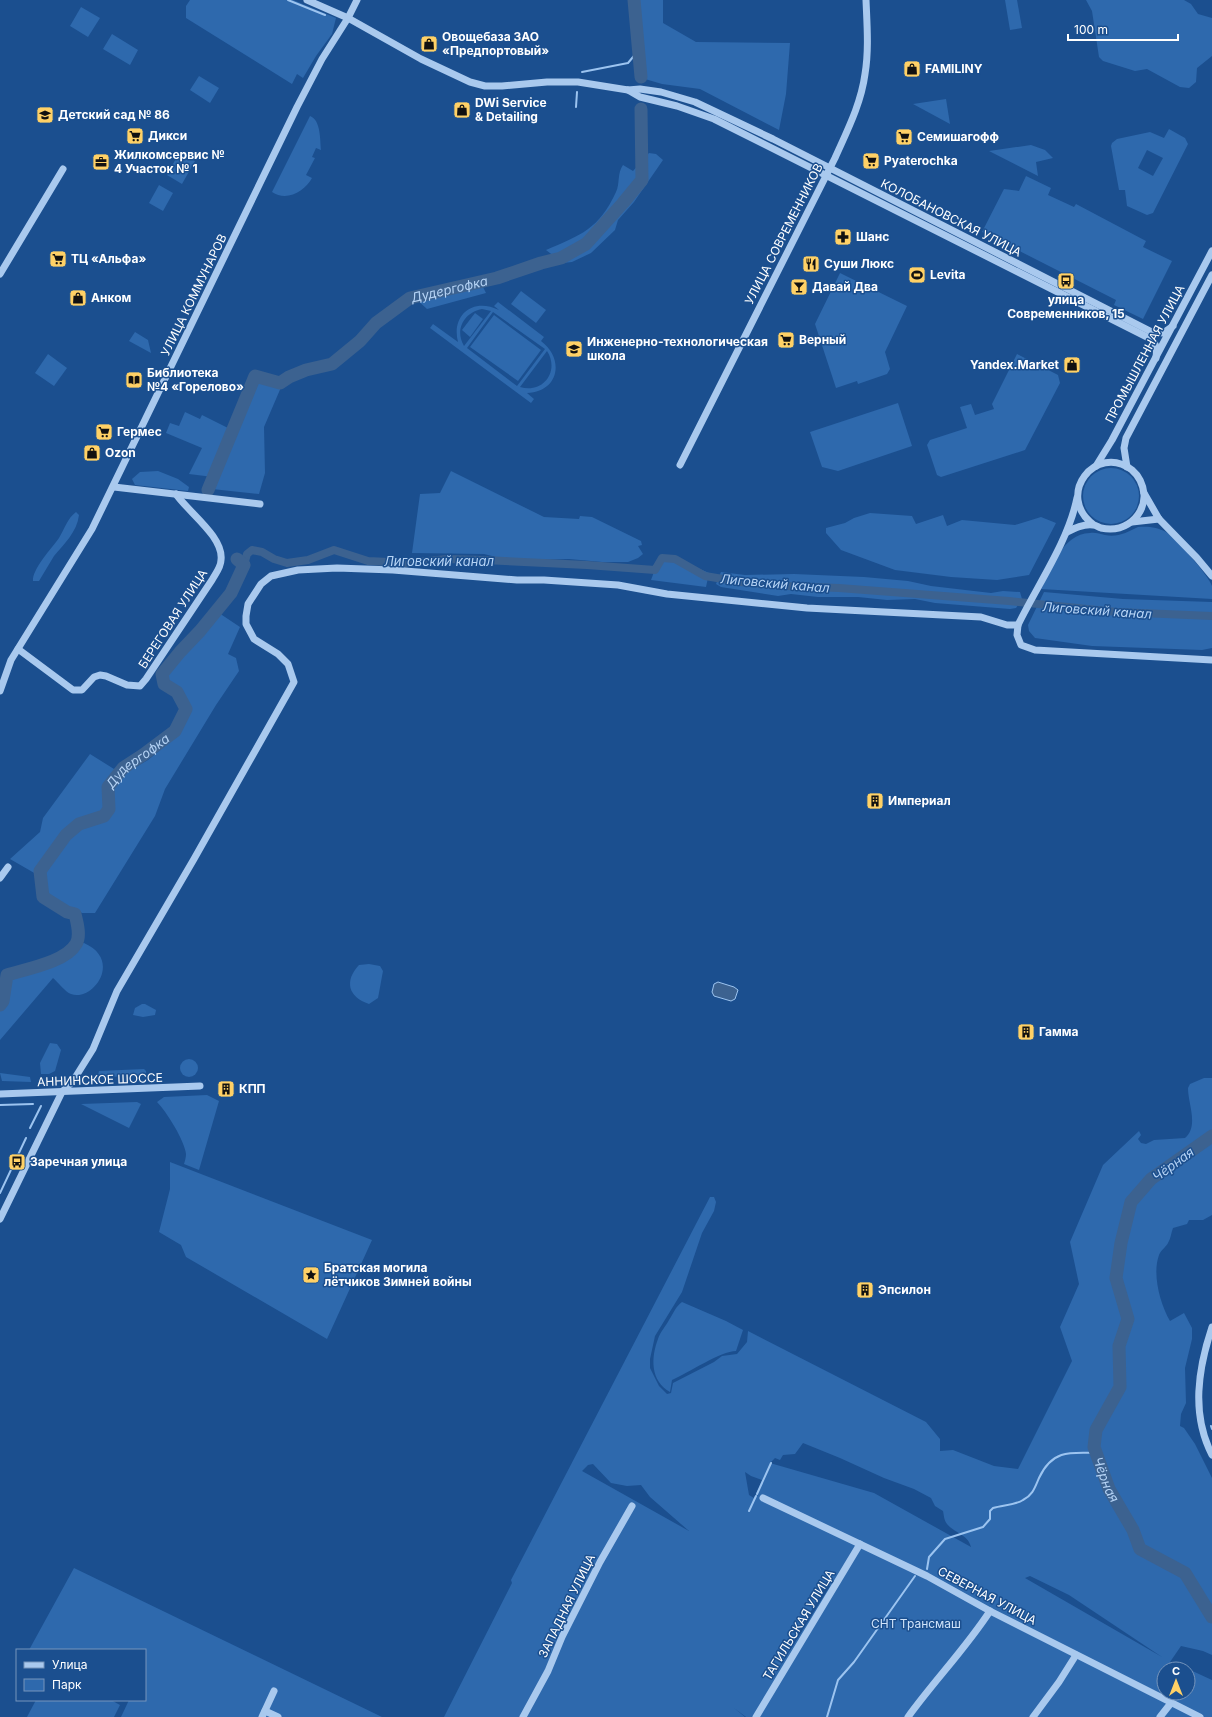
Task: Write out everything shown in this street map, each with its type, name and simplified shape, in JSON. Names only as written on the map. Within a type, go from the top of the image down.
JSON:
[{"type":"street","name":"КОЛОБАНОВСКАЯ УЛИЦА","points":[[307,0],[348,18],[421,59],[470,82],[485,86],[547,82],[578,82],[628,90],[640,89],[661,92],[694,102],[731,119],[1152,332],[1163,333],[1173,326]]},
{"type":"street","name":"УЛИЦА КОММУНАРОВ","points":[[0,676],[92,529],[114,487],[297,107],[322,59],[348,18],[357,0]]},
{"type":"street","name":"УЛИЦА СОВРЕМЕННИКОВ","points":[[680,465],[826,176],[852,121],[865,75],[868,43],[866,0]]},
{"type":"street","name":"КОЛОБАНОВСКАЯ УЛИЦА","points":[[628,90],[640,97],[677,106],[714,119],[1149,338],[1154,342],[1156,347],[1156,358]]},
{"type":"street","points":[[0,274],[63,169]]},
{"type":"street","name":"ПРОМЫШЛЕННАЯ УЛИЦА","points":[[1096,466],[1112,440],[1212,251]]},
{"type":"street","name":"ПРОМЫШЛЕННАЯ УЛИЦА","points":[[1127,467],[1124,448],[1126,438],[1212,275]]},
{"type":"street","points":[[1078,498],[1081,511],[1089,521],[1094,525],[1113,529],[1126,526],[1136,518],[1142,506],[1144,494],[1143,487],[1137,475],[1127,467],[1108,462],[1096,466],[1086,474],[1079,485],[1074,515],[1067,532],[1018,625],[1018,640],[1025,647],[1035,650],[1212,660]]},
{"type":"street","points":[[114,487],[260,504]]},
{"type":"street","name":"БЕРЕГОВАЯ УЛИЦА","points":[[18,649],[73,690],[82,690],[94,677],[100,675],[132,686],[140,686],[212,580],[220,566],[222,558],[220,548],[215,538],[182,504],[176,494]]},
{"type":"street","points":[[1144,494],[1159,519],[1197,558],[1212,576]]},
{"type":"street","points":[[1131,522],[1159,519]]},
{"type":"street","points":[[1067,532],[1081,526],[1094,525]]},
{"type":"street","points":[[0,1219],[62,1092],[73,1081],[93,1049],[117,991],[194,859],[294,682],[288,664],[278,654],[254,639],[246,624],[248,604],[261,584],[271,576],[298,570],[393,570],[517,580],[544,580],[618,585],[667,594],[807,608],[981,617],[1007,625],[1018,625]]},
{"type":"street","name":"УЛИЦА КОММУНАРОВ","points":[[0,691],[11,660]]},
{"type":"street","points":[[0,878],[8,867]]},
{"type":"street","name":"АННИНСКОЕ ШОССЕ","points":[[0,1094],[200,1086]]},
{"type":"street","points":[[1212,1327],[1204,1350],[1199,1377],[1199,1406],[1204,1435],[1212,1455]]},
{"type":"street","name":"СЕВЕРНАЯ УЛИЦА","points":[[763,1498],[927,1576],[990,1611],[1200,1717]]},
{"type":"street","name":"ЗАПАДНАЯ УЛИЦА","points":[[523,1717],[548,1671],[562,1637],[600,1562],[632,1506]]},
{"type":"street","name":"ТАГИЛЬСКАЯ УЛИЦА","points":[[756,1717],[860,1544]]},
{"type":"street","points":[[908,1717],[953,1659],[976,1634],[990,1611]]},
{"type":"street","points":[[1032,1717],[1059,1682],[1076,1655]]},
{"type":"street","points":[[274,1690],[264,1714],[278,1717]]},
{"type":"street","points":[[1160,1717],[1171,1703]]},
{"type":"green space","points":[[190,0],[293,0],[336,18],[332,34],[316,56],[303,78],[297,74],[292,84],[186,18],[186,6]]},
{"type":"green space","points":[[638,0],[663,0],[663,23],[696,42],[790,43],[786,94],[779,130],[700,89],[662,84],[645,79]]},
{"type":"green space","points":[[1005,0],[1017,0],[1022,28],[1010,30]]},
{"type":"green space","points":[[1086,0],[1184,0],[1191,4],[1198,14],[1212,18],[1212,56],[1197,68],[1196,82],[1189,88],[1180,87],[1147,69],[1135,71],[1103,61],[1099,57],[1092,11]]},
{"type":"green space","points":[[81,7],[100,18],[88,37],[70,26]]},
{"type":"green space","points":[[112,34],[138,50],[130,65],[103,49]]},
{"type":"green space","points":[[199,76],[219,88],[210,103],[190,90]]},
{"type":"green space","points":[[946,99],[950,124],[913,104]]},
{"type":"green space","points":[[310,116],[314,118],[318,126],[321,150],[316,148],[312,157],[315,158],[306,175],[312,178],[305,187],[295,194],[284,196],[278,195],[272,192]]},
{"type":"green space","points":[[1169,129],[1185,138],[1188,144],[1153,213],[1147,215],[1127,206],[1125,190],[1119,190],[1111,146],[1117,139],[1150,132],[1164,138]],"holes":[[[1147,150],[1163,158],[1153,176],[1138,168]]]},
{"type":"green space","points":[[1031,145],[1045,150],[1053,158],[1036,162],[1038,176],[989,151]]},
{"type":"green space","points":[[179,153],[195,161],[182,184],[167,175]]},
{"type":"green space","points":[[649,153],[656,154],[663,160],[634,202],[618,220],[615,230],[591,253],[572,262],[563,263],[546,250],[579,235],[596,223],[603,215],[616,192],[620,171],[623,165],[633,171]]},
{"type":"green space","points":[[1026,176],[1051,188],[1048,195],[1074,207],[1076,204],[1146,241],[1143,247],[1172,261],[1143,319],[1114,305],[1116,300],[982,232],[1004,189],[1019,191]]},
{"type":"green space","points":[[159,185],[173,193],[163,211],[149,203]]},
{"type":"green space","points":[[840,273],[907,306],[885,352],[890,369],[887,374],[858,384],[857,381],[836,388],[815,324]]},
{"type":"green space","points":[[481,283],[486,293],[427,309],[415,298]]},
{"type":"green space","points":[[521,291],[546,310],[536,323],[511,304]]},
{"type":"green space","points":[[498,302],[544,337],[541,341],[549,348],[553,357],[556,365],[552,381],[546,387],[538,391],[527,393],[534,399],[531,403],[430,328],[433,324],[458,342],[458,324],[466,311],[473,307],[481,306],[499,310],[494,306]],"holes":[[[482,309],[491,311],[464,346],[460,333],[463,322],[471,314]],[[493,312],[545,349],[517,386],[467,348]],[[547,351],[551,359],[552,366],[547,379],[536,387],[520,387]]]},
{"type":"green space","points":[[475,313],[483,319],[470,337],[462,330]]},
{"type":"green space","points":[[494,315],[541,350],[518,381],[470,347]]},
{"type":"green space","points":[[135,332],[148,340],[151,353],[129,341]]},
{"type":"green space","points":[[48,354],[67,368],[54,386],[35,373]]},
{"type":"green space","points":[[1017,354],[1058,375],[1060,383],[1025,450],[941,477],[937,475],[927,445],[930,440],[967,428],[960,407],[971,404],[975,415],[994,409],[992,404]]},
{"type":"green space","points":[[257,379],[282,385],[264,427],[265,473],[259,494],[212,489]]},
{"type":"green space","points":[[898,403],[912,446],[838,471],[822,467],[810,432]]},
{"type":"green space","points":[[185,412],[200,419],[202,415],[232,430],[213,477],[189,474],[202,448],[166,433],[170,423],[179,426]]},
{"type":"green space","points":[[1105,468],[1117,468],[1131,476],[1139,490],[1137,507],[1131,516],[1117,524],[1105,524],[1095,519],[1088,512],[1083,502],[1083,490],[1088,480],[1095,473]]},
{"type":"green space","points":[[158,471],[178,479],[189,487],[188,491],[135,485],[132,479],[140,472]]},
{"type":"green space","points":[[451,471],[544,517],[579,519],[580,516],[592,517],[641,541],[642,545],[638,546],[643,554],[628,562],[602,562],[569,559],[531,560],[496,557],[484,554],[412,553],[420,494],[440,493]]},
{"type":"green space","points":[[76,512],[79,515],[73,532],[54,556],[39,581],[33,581],[39,565],[59,538],[70,518]]},
{"type":"green space","points":[[870,513],[912,516],[916,524],[943,515],[947,526],[962,520],[1015,525],[1041,517],[1056,523],[1029,575],[997,580],[951,577],[895,570],[841,550],[826,533],[826,528],[845,523],[854,518]]},
{"type":"green space","points":[[1138,527],[1160,529],[1177,541],[1210,581],[1212,586],[1212,599],[1041,589],[1054,562],[1072,539],[1080,535],[1092,533],[1114,536],[1126,533]]},
{"type":"green space","points":[[668,555],[709,573],[706,587],[651,580],[658,561]]},
{"type":"green space","points":[[721,572],[745,575],[794,574],[864,577],[908,581],[931,586],[991,593],[1003,591],[1020,592],[1022,599],[1016,608],[1010,609],[935,603],[915,599],[887,600],[858,597],[818,597],[791,594],[778,596],[721,587],[716,584]]},
{"type":"green space","points":[[1044,592],[1123,599],[1212,602],[1212,648],[1202,650],[1092,646],[1035,638],[1029,631],[1028,625]]},
{"type":"green space","points":[[219,613],[240,627],[228,654],[236,658],[239,671],[216,705],[165,789],[155,816],[95,913],[82,913],[73,907],[70,910],[64,907],[54,900],[48,892],[42,874],[58,850],[73,833],[81,828],[103,821],[110,815],[113,808],[113,785],[129,771],[148,760],[176,737],[189,711],[187,699],[168,679],[168,673],[176,658],[197,639]]},
{"type":"green space","points":[[90,754],[114,769],[119,766],[120,769],[106,784],[108,803],[102,814],[79,822],[67,831],[36,874],[10,859],[40,832],[43,818]]},
{"type":"green space","points":[[84,943],[96,950],[102,959],[103,969],[95,986],[88,992],[79,995],[71,994],[53,978],[0,1040],[0,1010],[6,1000],[10,976],[65,958],[78,945]]},
{"type":"green space","points":[[369,964],[380,966],[383,971],[378,998],[369,1004],[356,997],[350,988],[350,983],[354,971],[359,965]]},
{"type":"green space","points":[[142,1004],[156,1010],[155,1015],[143,1017],[133,1015],[135,1008]]},
{"type":"green space","points":[[50,1043],[57,1044],[61,1050],[55,1071],[49,1074],[41,1074],[40,1063]]},
{"type":"green space","points":[[189,1059],[195,1062],[198,1068],[195,1074],[189,1077],[183,1074],[180,1068],[183,1062]]},
{"type":"green space","points":[[144,1069],[146,1073],[143,1076],[99,1077],[98,1075],[99,1071]]},
{"type":"green space","points":[[0,1073],[30,1077],[31,1082],[2,1081]]},
{"type":"green space","name":"СНТ Трансмаш","points":[[1204,1078],[1212,1078],[1212,1215],[1203,1220],[1189,1220],[1187,1224],[1173,1228],[1169,1241],[1159,1255],[1156,1271],[1160,1298],[1170,1321],[1184,1313],[1192,1328],[1192,1339],[1185,1368],[1186,1403],[1181,1414],[1180,1426],[1184,1428],[1195,1444],[1212,1478],[1212,1655],[1203,1651],[1181,1646],[1171,1661],[1156,1661],[1156,1701],[1196,1701],[1196,1673],[1212,1680],[1212,1717],[746,1717],[734,1708],[745,1717],[444,1717],[512,1583],[511,1580],[710,1197],[714,1197],[716,1202],[714,1211],[702,1233],[682,1292],[655,1336],[650,1359],[650,1368],[659,1386],[667,1394],[671,1393],[673,1383],[714,1362],[722,1356],[737,1354],[747,1342],[748,1331],[926,1422],[940,1439],[940,1451],[953,1450],[994,1466],[1018,1469],[1072,1361],[1060,1327],[1079,1284],[1070,1242],[1103,1165],[1139,1131],[1141,1135],[1138,1139],[1141,1143],[1146,1144],[1154,1140],[1185,1138],[1189,1133],[1192,1121],[1188,1088],[1190,1084]],"holes":[[[803,1443],[884,1478],[914,1489],[931,1498],[935,1506],[943,1511],[947,1524],[964,1536],[971,1547],[874,1493],[770,1463],[775,1458],[780,1460],[783,1455],[795,1454]],[[593,1464],[611,1483],[627,1486],[641,1485],[650,1497],[689,1531],[582,1471],[588,1465]],[[745,1472],[762,1480],[754,1498],[749,1495]],[[1030,1576],[1069,1595],[1162,1657],[1025,1578]],[[822,1581],[830,1586],[776,1673],[819,1597]]]},
{"type":"green space","points":[[207,1095],[219,1101],[199,1170],[184,1164],[186,1154],[185,1148],[179,1134],[157,1102],[164,1097]]},
{"type":"green space","points":[[137,1102],[141,1104],[129,1128],[81,1104]]},
{"type":"green space","points":[[170,1162],[372,1240],[327,1339],[186,1257],[181,1245],[159,1232],[170,1189]]},
{"type":"green space","points":[[682,1302],[743,1330],[736,1351],[713,1358],[672,1380],[670,1392],[663,1387],[656,1375],[653,1361],[654,1353],[660,1334],[676,1308]]},
{"type":"green space","points":[[74,1568],[382,1717],[121,1717],[129,1701],[146,1701],[146,1649],[30,1649]]},
{"type":"green space","points":[[35,1701],[113,1701],[120,1705],[114,1717],[27,1717]]},
{"type":"shaded area","points":[[718,982],[734,987],[738,990],[735,999],[731,1001],[714,996],[712,992],[714,984]]},
{"type":"waterway","points":[[288,0],[325,15]]},
{"type":"waterway","name":"Дудергофка","points":[[634,0],[641,77]]},
{"type":"waterway","points":[[582,72],[628,63],[638,51]]},
{"type":"waterway","points":[[576,107],[577,92]]},
{"type":"waterway","name":"Дудергофка","points":[[208,490],[255,376],[280,383],[289,377],[306,370],[332,364],[360,341],[376,323],[410,298],[497,278],[561,258],[586,244],[642,180],[641,109]]},
{"type":"waterway","name":"Лиговский канал","points":[[244,565],[247,554],[252,550],[262,552],[274,559],[287,563],[308,560],[334,550],[368,561],[409,563],[447,559],[484,560],[655,570],[662,558],[675,559],[705,576],[741,582],[1009,601],[1117,612],[1212,616]]},
{"type":"waterway","name":"Дудергофка","points":[[0,1005],[3,1001],[7,975],[45,964],[64,956],[76,944],[78,937],[78,925],[75,914],[67,912],[43,897],[40,871],[66,835],[79,824],[104,816],[109,809],[108,787],[123,768],[175,731],[186,709],[177,692],[164,684],[162,674],[231,593],[244,565],[237,559]]},
{"type":"waterway","points":[[0,1105],[33,1104]]},
{"type":"waterway","points":[[30,1128],[41,1106]]},
{"type":"waterway","name":"Чёрная","points":[[1212,1136],[1151,1179],[1131,1202],[1121,1243],[1116,1278],[1128,1319],[1119,1346],[1120,1387],[1096,1430],[1094,1447],[1109,1489],[1133,1530],[1140,1549],[1185,1573],[1212,1617]]},
{"type":"waterway","points":[[0,1193],[26,1138]]},
{"type":"waterway","points":[[927,1569],[929,1557],[945,1539],[983,1527],[990,1519],[990,1511],[993,1508],[1017,1503],[1029,1496],[1044,1469],[1050,1462],[1070,1453],[1096,1453]]},
{"type":"waterway","points":[[757,1494],[771,1463]]},
{"type":"waterway","points":[[749,1511],[756,1496]]},
{"type":"waterway","points":[[827,1717],[838,1680],[854,1662],[915,1576]]},
{"type":"place","name":"Овощебаза ЗАО «Предпортовый»","points":[[429,44]]},
{"type":"place","name":"FAMILINY","points":[[912,69]]},
{"type":"place","name":"DWi Service & Detailing","points":[[462,110]]},
{"type":"place","name":"Детский сад № 86","points":[[45,115]]},
{"type":"place","name":"Дикси","points":[[135,136]]},
{"type":"place","name":"Семишагофф","points":[[904,137]]},
{"type":"place","name":"Pyaterochka","points":[[871,161]]},
{"type":"place","name":"Жилкомсервис № 4 Участок № 1","points":[[101,162]]},
{"type":"place","name":"Шанс","points":[[843,237]]},
{"type":"place","name":"ТЦ «Альфа»","points":[[58,259]]},
{"type":"place","name":"Суши Люкс","points":[[811,264]]},
{"type":"place","name":"Levita","points":[[917,275]]},
{"type":"place","name":"улица Современников, 15","points":[[1066,281]]},
{"type":"place","name":"Давай Два","points":[[799,287]]},
{"type":"place","name":"Анком","points":[[78,298]]},
{"type":"place","name":"Верный","points":[[786,340]]},
{"type":"place","name":"Инженерно-технологическая школа","points":[[574,349]]},
{"type":"place","name":"Yandex.Market","points":[[1072,365]]},
{"type":"place","name":"Библиотека №4 «Горелово»","points":[[134,380]]},
{"type":"place","name":"Гермес","points":[[104,432]]},
{"type":"place","name":"Ozon","points":[[92,453]]},
{"type":"place","name":"Империал","points":[[875,801]]},
{"type":"place","name":"Гамма","points":[[1026,1032]]},
{"type":"place","name":"КПП","points":[[226,1089]]},
{"type":"place","name":"Заречная улица","points":[[17,1162]]},
{"type":"place","name":"Братская могила лётчиков Зимней войны","points":[[311,1275]]},
{"type":"place","name":"Эпсилон","points":[[865,1290]]}]
